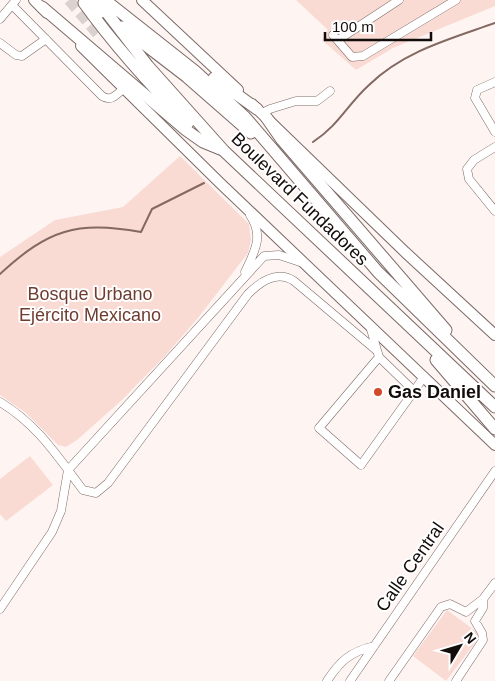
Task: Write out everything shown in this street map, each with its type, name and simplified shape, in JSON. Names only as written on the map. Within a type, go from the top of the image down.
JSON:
[{"type":"highway","points":[[83,0],[104,31],[151,85],[202,137]]},
{"type":"highway","points":[[83,0],[301,163]]},
{"type":"highway","name":"Boulevard Fundadores","points":[[97,0],[148,66],[255,183],[495,407]]},
{"type":"highway","name":"Boulevard Fundadores","points":[[105,0],[218,91],[245,117],[301,163],[378,272],[495,386]]},
{"type":"highway","points":[[116,0],[225,87],[262,113],[284,138],[301,163]]},
{"type":"highway","points":[[37,3],[186,130],[203,142],[224,151]]},
{"type":"highway","points":[[101,38],[149,91],[179,120],[224,151]]},
{"type":"highway","points":[[408,326],[495,429]]},
{"type":"main road","points":[[142,0],[262,113]]},
{"type":"main road","points":[[37,3],[220,183],[495,445]]},
{"type":"main road","points":[[301,163],[405,252],[495,335]]},
{"type":"street","points":[[399,0],[336,37],[352,57],[363,56],[456,0]]},
{"type":"street","points":[[0,19],[14,3],[46,39],[106,98],[113,98],[123,89]]},
{"type":"street","points":[[0,42],[16,55],[22,56],[46,39]]},
{"type":"street","points":[[495,82],[477,90],[475,94],[476,102],[495,132]]},
{"type":"street","points":[[262,113],[270,108],[296,101],[316,101],[330,91]]},
{"type":"street","points":[[495,147],[474,160],[467,169],[469,179],[495,211]]},
{"type":"street","points":[[243,205],[255,223],[258,243],[243,276]]},
{"type":"street","points":[[0,609],[52,532],[61,511],[68,470],[150,382],[243,276],[264,256],[272,254],[304,263]]},
{"type":"street","points":[[0,402],[52,446],[83,490],[90,494],[102,489],[248,294],[266,279],[280,276],[294,281],[377,354],[414,391]]},
{"type":"street","points":[[370,324],[377,354]]},
{"type":"street","points":[[377,354],[320,428],[361,465],[423,378]]},
{"type":"street","name":"Calle Central","points":[[350,681],[495,471]]},
{"type":"street","points":[[389,681],[442,607],[447,604],[453,605],[464,612],[468,612],[483,600],[495,583]]},
{"type":"street","points":[[456,681],[483,640],[476,621],[483,608],[483,600]]},
{"type":"street","points":[[327,681],[344,658],[352,652],[374,646]]},
{"type":"green space","points":[[296,0],[495,0],[495,6],[393,48],[356,70],[322,40],[328,30]]},
{"type":"green space","name":"Bosque Urbano Ejército Mexicano","points":[[180,156],[249,224],[251,240],[248,253],[198,318],[165,356],[121,401],[77,440],[66,447],[58,445],[26,413],[0,395],[0,257],[55,220],[123,207]]},
{"type":"green space","points":[[30,456],[53,485],[6,521],[0,514],[0,479]]},
{"type":"green space","points":[[447,610],[481,635],[446,681],[413,656]]},
{"type":"waterway","points":[[313,142],[330,129],[369,85],[397,63],[428,47],[495,23]]},
{"type":"waterway","points":[[0,274],[34,247],[64,232],[98,228],[141,232],[152,209],[204,183]]},
{"type":"tunnel","points":[[69,0],[101,38]]},
{"type":"place","name":"Gas Daniel","points":[[378,392]]}]
